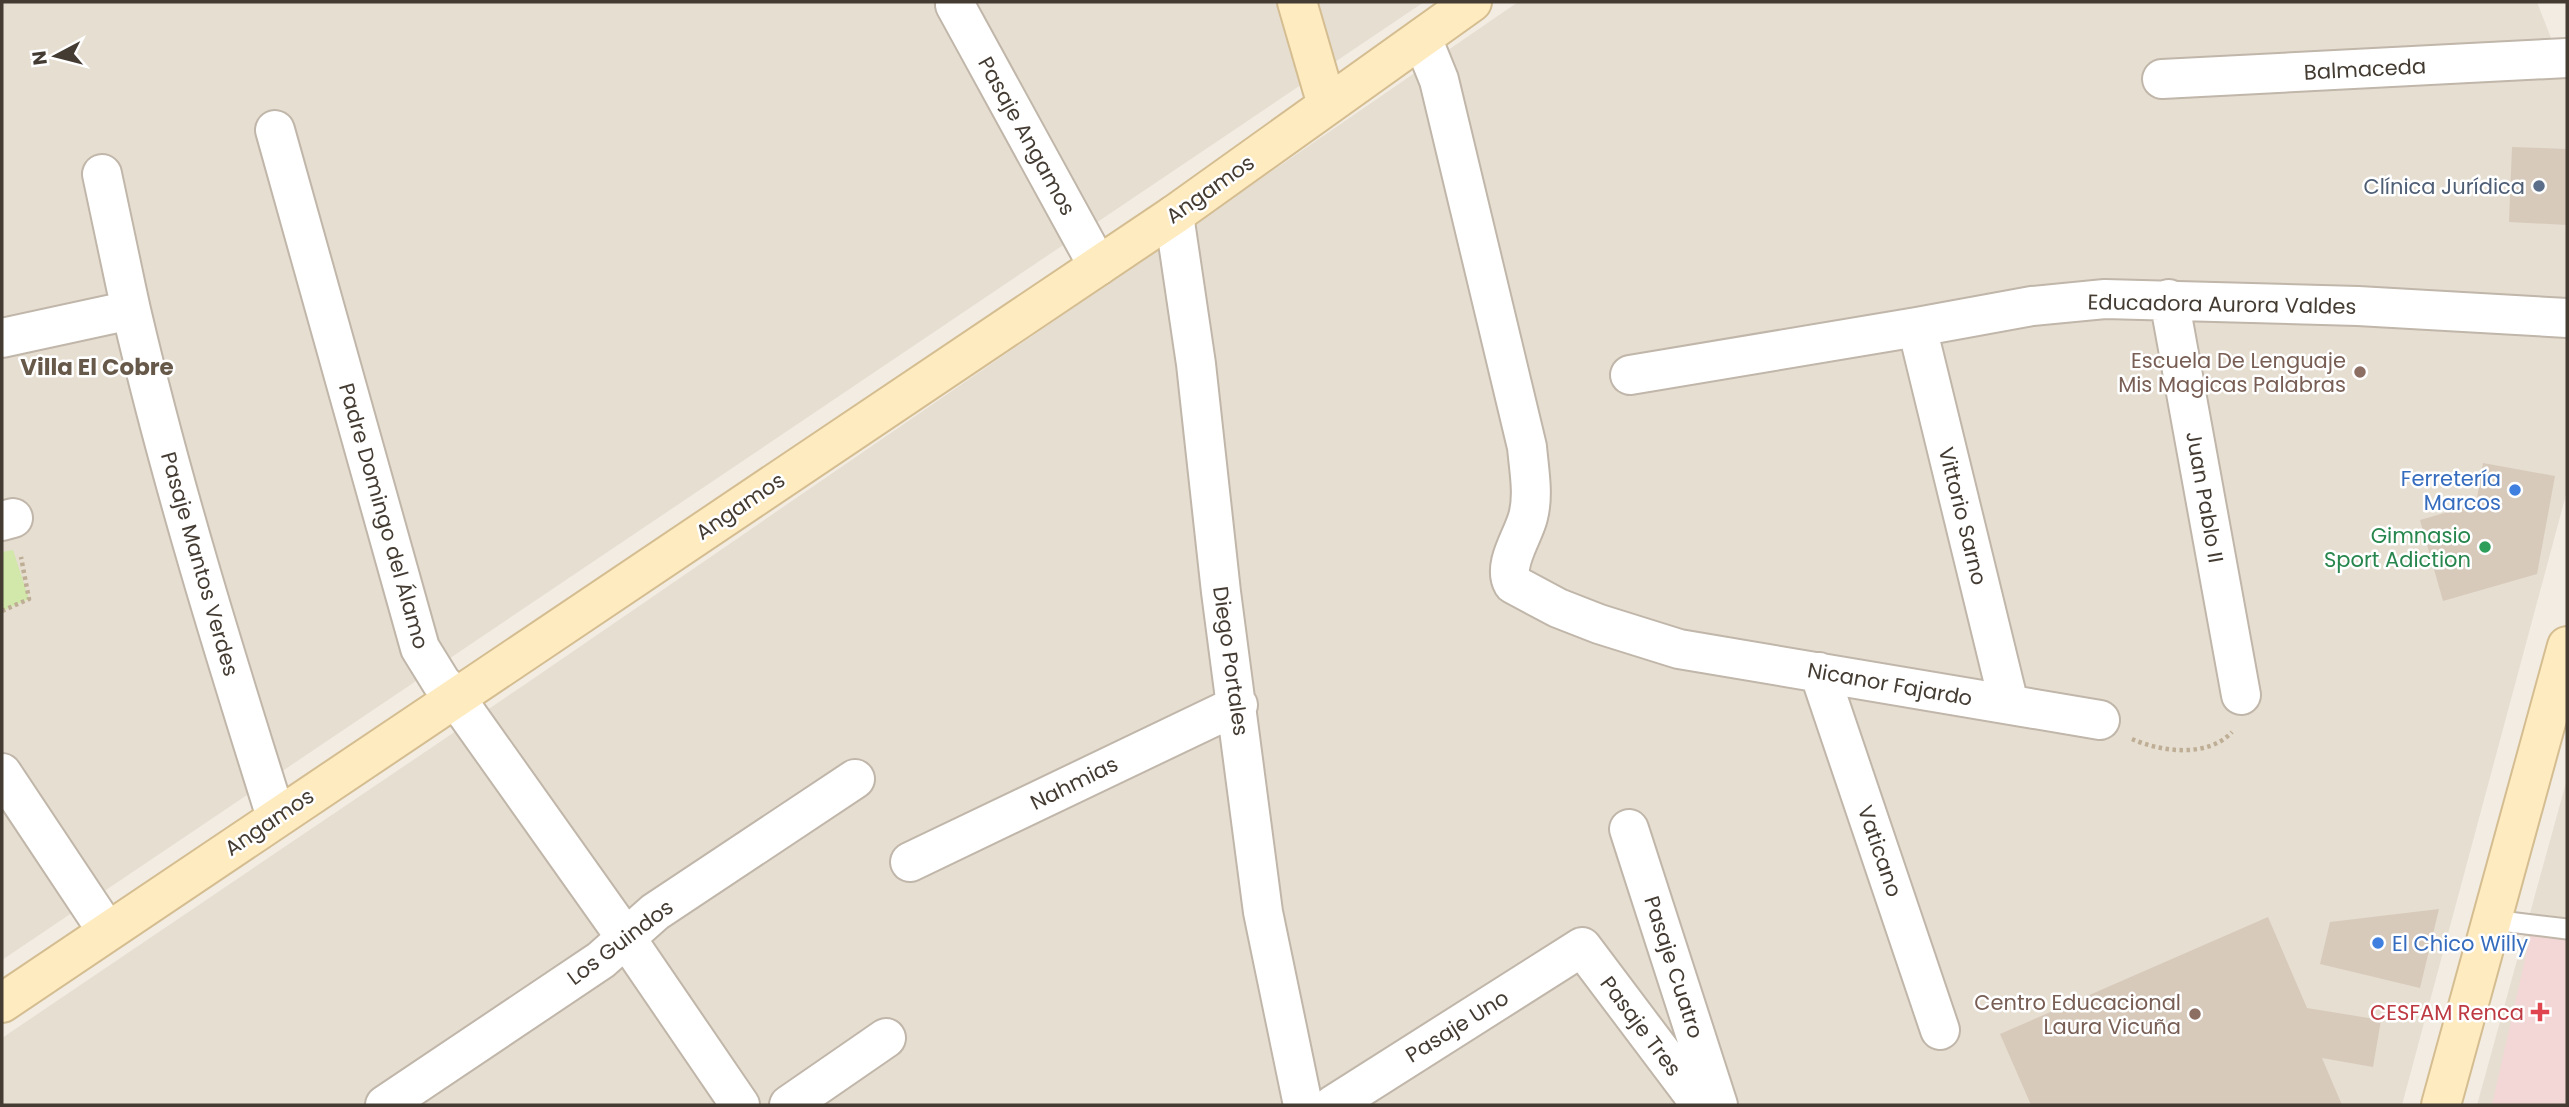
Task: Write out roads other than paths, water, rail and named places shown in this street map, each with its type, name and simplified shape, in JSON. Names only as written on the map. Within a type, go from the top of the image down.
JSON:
[{"type":"street","points":[[1297,2],[1327,105]]},
{"type":"street","name":"Angamos","points":[[2,1003],[1174,215],[1472,2]]},
{"type":"street","name":"Pasaje Angamos","points":[[956,5],[1098,266]]},
{"type":"street","name":"Nicanor Fajardo","points":[[1422,38],[1439,80],[1527,447],[1531,495],[1529,516],[1508,570],[1509,578],[1517,588],[1599,624],[1679,649],[2100,720]]},
{"type":"street","name":"Balmaceda","points":[[2162,79],[2567,58]]},
{"type":"street","name":"Padre Domingo del Álamo","points":[[275,130],[414,629],[429,666],[455,697],[626,938],[740,1105]]},
{"type":"street","name":"Pasaje Mantos Verdes","points":[[102,174],[131,310],[200,570],[276,817]]},
{"type":"street","name":"Diego Portales","points":[[1174,215],[1196,364],[1263,912],[1303,1105]]},
{"type":"street","name":"Educadora Aurora Valdes","points":[[1630,375],[2032,306],[2105,299],[2358,306],[2567,318]]},
{"type":"street","name":"Juan Pablo II","points":[[2169,299],[2241,695]]},
{"type":"street","points":[[2,338],[131,310]]},
{"type":"street","name":"Vittorio Sarno","points":[[1917,327],[2009,704]]},
{"type":"street","points":[[2441,1105],[2492,920],[2552,756],[2567,646]]},
{"type":"street","name":"Vaticano","points":[[1819,672],[1940,1030]]},
{"type":"street","name":"Nahmias","points":[[910,862],[1238,705]]},
{"type":"street","points":[[2,773],[107,932]]},
{"type":"street","name":"Los Guindos","points":[[385,1105],[431,1093],[601,960],[655,912],[855,779]]},
{"type":"street","name":"Pasaje Cuatro","points":[[1629,829],[1718,1105]]},
{"type":"street","name":"Pasaje Uno","points":[[1333,1105],[1582,947]]},
{"type":"street","name":"Pasaje Tres","points":[[1582,947],[1700,1105]]},
{"type":"street","points":[[789,1105],[886,1038]]},
{"type":"lane","points":[[2492,920],[2567,929]]},
{"type":"place","name":"Clínica Jurídica","points":[[2539,186]]},
{"type":"place","name":"Escuela De Lenguaje Mis Magicas Palabras","points":[[2360,372]]},
{"type":"place","name":"Ferretería Marcos","points":[[2515,490]]},
{"type":"place","name":"Gimnasio Sport Adiction","points":[[2485,547]]},
{"type":"place","name":"El Chico Willy","points":[[2378,943]]},
{"type":"place","name":"CESFAM Renca","points":[[2540,1012]]},
{"type":"place","name":"Centro Educacional Laura Vicuña","points":[[2195,1014]]},
{"type":"district","name":"Villa El Cobre","points":[[97,367]]}]
